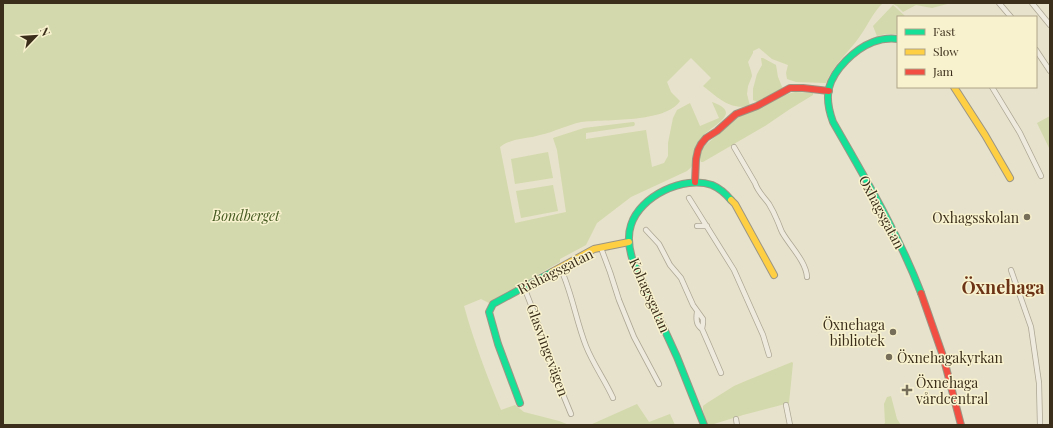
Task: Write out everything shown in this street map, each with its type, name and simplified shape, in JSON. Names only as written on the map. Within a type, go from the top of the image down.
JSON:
[{"type":"street","points":[[999,3],[1010,16]]},
{"type":"street","points":[[1032,3],[1050,25]]},
{"type":"street","name":"Oxhagsgatan","points":[[897,39],[885,38],[872,42],[862,48],[841,66],[831,82],[828,101],[830,114],[894,232],[922,294],[943,353],[955,396],[961,425]]},
{"type":"street","points":[[1037,52],[1050,71]]},
{"type":"street","points":[[695,182],[696,159],[701,144],[706,138],[717,131],[736,114],[757,106],[790,88],[829,91]]},
{"type":"street","points":[[955,88],[1010,178]]},
{"type":"street","points":[[993,88],[1020,133],[1041,176]]},
{"type":"street","points":[[734,147],[760,194],[769,204],[778,221],[778,225],[799,257],[807,277]]},
{"type":"street","name":"Kohagsgatan","points":[[704,425],[679,362],[631,254],[629,242],[631,226],[636,214],[648,200],[679,185],[695,182],[712,186],[721,190],[732,199],[774,275]]},
{"type":"street","points":[[689,198],[734,270],[763,335],[769,354]]},
{"type":"street","points":[[697,226],[707,226]]},
{"type":"street","points":[[646,230],[659,244],[670,266],[681,278],[702,320],[702,329],[721,373]]},
{"type":"street","name":"Rishagsgatan","points":[[520,402],[498,344],[490,317],[490,308],[495,302],[594,249],[629,242]]},
{"type":"street","points":[[601,248],[618,300],[631,331],[659,384]]},
{"type":"street","points":[[560,267],[570,292],[585,345],[613,398]]},
{"type":"street","points":[[1011,270],[1031,326],[1039,383],[1040,425]]},
{"type":"street","name":"Glasvingevägen","points":[[524,287],[538,323],[546,353],[571,414]]},
{"type":"street","points":[[786,405],[790,425]]},
{"type":"street","points":[[736,419],[737,425]]},
{"type":"green space","name":"Bondberget","points":[[3,3],[883,3],[873,14],[856,42],[832,71],[826,83],[796,82],[787,79],[786,73],[788,65],[772,59],[759,48],[753,51],[748,62],[752,76],[747,94],[750,106],[743,107],[730,105],[719,99],[703,86],[711,78],[691,58],[667,82],[671,92],[680,101],[673,108],[649,117],[581,122],[545,134],[514,140],[500,147],[515,223],[566,212],[557,150],[553,138],[584,128],[634,122],[634,126],[586,133],[586,139],[646,130],[652,167],[664,163],[668,156],[668,143],[673,118],[677,110],[690,103],[700,126],[719,118],[712,102],[721,106],[726,111],[723,119],[706,133],[700,141],[693,164],[687,171],[631,197],[597,223],[586,245],[560,259],[560,262],[494,299],[499,303],[495,306],[481,299],[464,306],[481,359],[501,410],[515,405],[524,412],[569,425],[3,425]]},
{"type":"green space","points":[[891,3],[951,3],[932,8],[916,5],[903,12]]},
{"type":"green space","points":[[893,5],[905,16],[897,16],[897,34],[877,36],[873,26]]},
{"type":"green space","points":[[761,58],[776,65],[778,77],[783,89],[757,102],[753,100],[753,89],[757,74],[762,65]]},
{"type":"green space","points":[[795,92],[813,93],[813,95],[765,126],[701,162],[699,157],[703,147],[739,117],[781,96]]},
{"type":"green space","points":[[1050,116],[1050,150],[1037,123]]},
{"type":"green space","points":[[548,152],[553,178],[515,184],[511,159]]},
{"type":"green space","points":[[553,185],[558,211],[521,218],[516,191]]},
{"type":"green space","points":[[792,362],[789,403],[707,425],[703,406],[707,403],[734,386]]},
{"type":"green space","points":[[891,396],[897,419],[901,425],[883,425],[885,423],[884,404],[887,397]]},
{"type":"green space","points":[[637,404],[649,422],[670,414],[675,425],[590,425]]},
{"type":"traffic: fast","points":[[897,39],[886,39],[873,42],[859,49],[846,60],[835,74],[829,88],[828,101],[833,122],[891,227],[921,293]]},
{"type":"traffic: fast","points":[[704,425],[677,357],[633,261],[629,234],[631,225],[636,215],[644,205],[664,190],[689,183],[701,183],[712,185],[722,191],[731,200]]},
{"type":"traffic: fast","points":[[520,403],[498,344],[489,312],[493,304],[552,272]]},
{"type":"traffic: slow","points":[[955,88],[985,135],[1010,178]]},
{"type":"traffic: slow","points":[[731,200],[735,204],[774,275]]},
{"type":"traffic: slow","points":[[552,272],[594,249],[629,242]]},
{"type":"traffic: jam","points":[[695,182],[696,159],[701,144],[706,138],[717,131],[736,114],[757,106],[790,88],[829,91]]},
{"type":"traffic: jam","points":[[921,293],[943,356],[961,425]]},
{"type":"place","name":"Oxhagsskolan","points":[[1027,217]]},
{"type":"place","name":"Öxnehaga bibliotek","points":[[893,332]]},
{"type":"place","name":"Öxnehagakyrkan","points":[[889,357]]},
{"type":"place","name":"Öxnehaga vårdcentral","points":[[907,390]]},
{"type":"district","name":"Öxnehaga","points":[[1003,287]]}]
